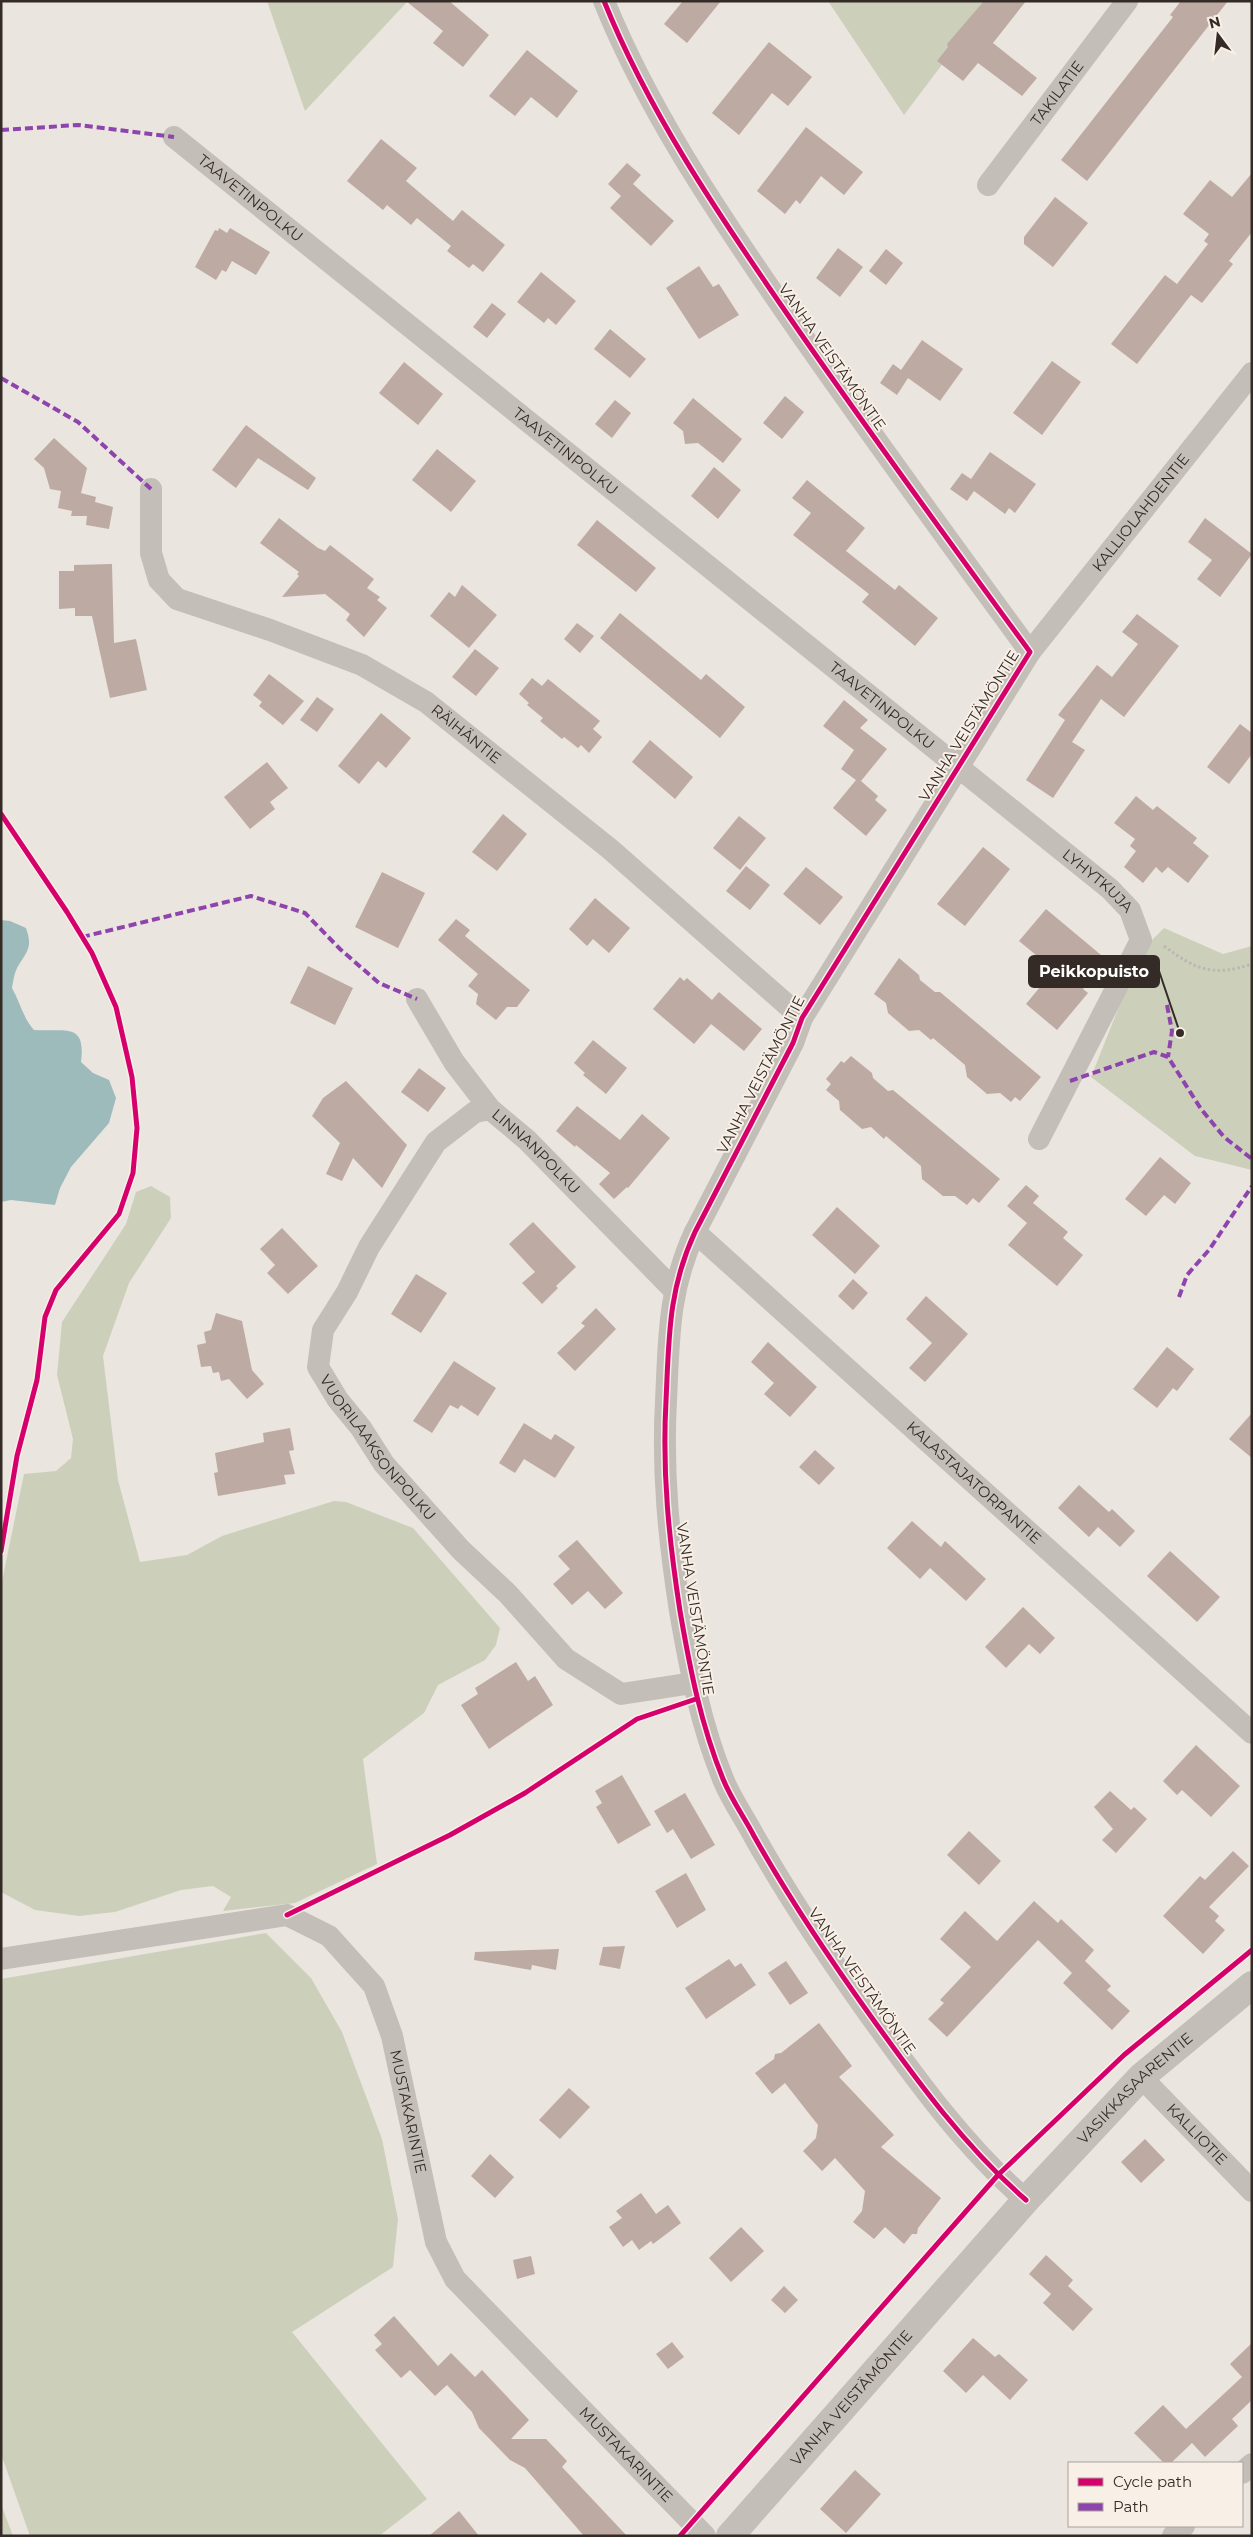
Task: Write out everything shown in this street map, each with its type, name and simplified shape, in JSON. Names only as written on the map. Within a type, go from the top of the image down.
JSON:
[{"type":"street","name":"VANHA VEISTÄMÖNTIE","points":[[604,1],[662,118],[736,239],[852,409],[1030,652],[802,1018],[793,1043],[683,1257],[674,1290],[664,1441],[668,1530],[696,1699],[724,1781],[783,1889],[815,1940],[921,2086],[998,2176],[1026,2200],[730,2536]]},
{"type":"street","name":"TAKILATIE","points":[[988,185],[1127,1]]},
{"type":"street","name":"TAAVETINPOLKU","points":[[174,137],[957,768]]},
{"type":"street","name":"KALLIOLAHDENTIE","points":[[1030,652],[1252,373]]},
{"type":"street","name":"RÄIHÄNTIE","points":[[151,489],[151,553],[159,580],[177,599],[270,630],[362,665],[426,702],[610,849],[802,1018]]},
{"type":"street","name":"LYHYTKUJA","points":[[957,768],[1110,889],[1130,910],[1141,940]]},
{"type":"street","points":[[1039,1139],[1141,940]]},
{"type":"street","name":"LINNANPOLKU","points":[[417,999],[454,1062],[490,1109],[527,1140],[674,1290]]},
{"type":"street","name":"VUORILAAKSONPOLKU","points":[[490,1109],[475,1112],[436,1142],[369,1247],[347,1292],[323,1330],[318,1367],[338,1400],[361,1428],[384,1464],[461,1550],[508,1594],[566,1659],[621,1694],[693,1682]]},
{"type":"street","name":"KALASTAJATORPANTIE","points":[[695,1232],[1252,1733]]},
{"type":"street","name":"MUSTAKARINTIE","points":[[1,1959],[287,1915],[328,1936],[374,1986],[389,2028],[436,2242],[454,2279],[705,2536]]},
{"type":"street","name":"VASIKKASAARENTIE","points":[[1026,2200],[1141,2077],[1252,1985]]},
{"type":"street","name":"KALLIOTIE","points":[[1141,2077],[1252,2191]]},
{"type":"street","points":[[1173,2536],[1183,2527]]},
{"type":"path","points":[[1141,940],[1152,937],[1195,966],[1206,971],[1232,971],[1252,964]]},
{"type":"green space","points":[[267,1],[408,1],[305,111]]},
{"type":"green space","points":[[828,1],[990,1],[904,115]]},
{"type":"green space","points":[[1164,928],[1223,954],[1252,946],[1252,1170],[1195,1156],[1091,1077],[1126,989],[1147,945]]},
{"type":"green space","points":[[151,1186],[170,1197],[171,1218],[129,1283],[103,1356],[118,1480],[140,1562],[187,1555],[222,1536],[334,1501],[346,1502],[413,1528],[500,1628],[496,1645],[485,1660],[438,1685],[424,1713],[363,1759],[377,1864],[295,1903],[223,1911],[231,1897],[213,1886],[181,1890],[115,1912],[79,1916],[35,1910],[1,1892],[1,1586],[24,1474],[56,1471],[71,1458],[73,1439],[57,1375],[62,1322],[126,1224],[136,1192]]},
{"type":"green space","points":[[266,1933],[311,1978],[342,2032],[382,2139],[398,2219],[393,2267],[292,2332],[427,2499],[379,2536],[30,2536],[1,2454],[1,1979]]},
{"type":"green space","points":[[1,2504],[13,2536],[1,2536]]},
{"type":"water","points":[[1,920],[10,921],[26,928],[28,935],[28,949],[16,970],[12,988],[30,1025],[34,1030],[64,1030],[77,1035],[82,1049],[81,1062],[93,1073],[109,1080],[116,1098],[109,1123],[71,1167],[60,1188],[55,1205],[11,1200],[1,1202]]},
{"type":"building","points":[[406,1],[449,1],[489,35],[463,67],[433,43],[443,31]]},
{"type":"building","points":[[683,1],[721,1],[687,43],[664,24]]},
{"type":"building","points":[[984,1],[1026,1],[993,43],[1037,78],[1022,96],[978,63],[963,81],[937,61],[948,47],[947,44]]},
{"type":"building","points":[[1181,1],[1228,1],[1087,181],[1061,160],[1173,17],[1170,15]]},
{"type":"building","points":[[769,42],[812,77],[788,106],[772,93],[739,135],[712,113]]},
{"type":"building","points":[[527,50],[578,91],[557,118],[531,97],[515,116],[489,96]]},
{"type":"building","points":[[806,127],[863,172],[844,195],[821,176],[800,204],[796,200],[785,214],[757,191]]},
{"type":"building","points":[[381,139],[417,168],[406,181],[453,221],[462,210],[505,245],[483,272],[473,264],[469,268],[447,251],[451,246],[417,218],[411,225],[387,205],[383,210],[347,181]]},
{"type":"building","points":[[627,163],[641,175],[633,184],[674,221],[651,246],[610,208],[621,196],[608,184]]},
{"type":"building","points":[[1252,173],[1252,232],[1229,261],[1233,264],[1202,303],[1191,295],[1137,364],[1111,344],[1165,275],[1177,284],[1208,244],[1204,241],[1209,234],[1183,214],[1210,180],[1232,197]]},
{"type":"building","points":[[1055,197],[1088,223],[1053,267],[1024,244],[1024,237]]},
{"type":"building","points":[[219,228],[227,233],[230,228],[270,252],[256,275],[232,261],[226,272],[222,270],[216,280],[195,267],[215,230],[218,231]]},
{"type":"building","points":[[838,248],[863,267],[840,297],[816,278]]},
{"type":"building","points":[[886,249],[903,263],[886,285],[869,271]]},
{"type":"building","points":[[699,266],[713,287],[719,284],[739,315],[699,339],[666,288]]},
{"type":"building","points":[[541,272],[576,301],[556,325],[548,318],[544,323],[517,302]]},
{"type":"building","points":[[492,303],[506,314],[487,338],[473,327]]},
{"type":"building","points":[[610,329],[646,359],[630,378],[594,349]]},
{"type":"building","points":[[922,340],[963,369],[940,401],[908,378],[897,395],[880,383],[893,364],[901,370]]},
{"type":"building","points":[[1052,361],[1081,382],[1042,435],[1013,413]]},
{"type":"building","points":[[404,362],[443,394],[418,425],[379,393]]},
{"type":"building","points":[[785,396],[804,412],[782,439],[763,423]]},
{"type":"building","points":[[693,398],[742,439],[723,463],[698,443],[685,444],[683,431],[673,423]]},
{"type":"building","points":[[615,400],[631,413],[612,438],[595,424]]},
{"type":"building","points":[[246,425],[316,478],[308,490],[258,458],[236,488],[212,470]]},
{"type":"building","points":[[54,438],[87,468],[81,493],[96,497],[95,502],[113,507],[109,529],[86,525],[87,516],[71,516],[72,511],[58,508],[61,491],[50,489],[44,468],[34,459]]},
{"type":"building","points":[[437,449],[476,481],[451,512],[412,480]]},
{"type":"building","points":[[990,452],[1036,484],[1015,513],[1009,508],[1005,514],[974,491],[967,501],[950,489],[962,473],[971,479]]},
{"type":"building","points":[[714,467],[741,490],[718,519],[691,496]]},
{"type":"building","points":[[807,480],[865,528],[846,551],[895,590],[899,585],[938,618],[915,646],[862,602],[869,594],[793,535],[811,513],[792,498]]},
{"type":"building","points":[[279,518],[318,548],[325,551],[330,545],[374,579],[367,588],[380,597],[377,600],[387,608],[364,637],[346,620],[350,614],[325,594],[282,597],[299,576],[297,574],[299,572],[260,543]]},
{"type":"building","points":[[1205,518],[1252,554],[1220,597],[1197,579],[1212,560],[1188,542]]},
{"type":"building","points":[[597,520],[656,568],[636,592],[577,545]]},
{"type":"building","points":[[112,564],[114,643],[136,639],[147,690],[110,698],[92,616],[75,616],[75,608],[59,609],[59,571],[74,571],[74,565]]},
{"type":"building","points":[[462,585],[497,615],[469,648],[430,616],[449,592],[455,597]]},
{"type":"building","points":[[620,613],[701,680],[706,674],[745,707],[720,738],[600,638]]},
{"type":"building","points":[[1137,614],[1179,646],[1124,717],[1101,699],[1072,742],[1085,750],[1053,798],[1026,780],[1065,720],[1058,715],[1097,665],[1112,677],[1138,644],[1122,632]]},
{"type":"building","points":[[577,623],[594,636],[580,653],[564,639]]},
{"type":"building","points":[[475,649],[499,668],[476,696],[452,677]]},
{"type":"building","points":[[269,674],[304,701],[283,725],[259,706],[262,702],[253,695]]},
{"type":"building","points":[[532,678],[542,686],[548,679],[600,721],[593,729],[602,737],[589,753],[581,745],[578,748],[564,737],[562,739],[540,721],[543,718],[527,705],[529,703],[519,694]]},
{"type":"building","points":[[317,697],[334,709],[317,732],[300,720]]},
{"type":"building","points":[[844,700],[868,720],[860,728],[887,749],[861,781],[878,796],[875,800],[887,810],[866,836],[833,808],[856,780],[841,769],[854,750],[823,726]]},
{"type":"building","points":[[381,713],[411,738],[386,768],[378,761],[359,784],[338,766]]},
{"type":"building","points":[[1240,724],[1252,733],[1252,754],[1229,784],[1207,767]]},
{"type":"building","points":[[650,740],[693,777],[675,799],[632,762]]},
{"type":"building","points":[[267,762],[288,788],[270,802],[275,809],[250,829],[224,797]]},
{"type":"building","points":[[1136,796],[1153,810],[1157,806],[1197,838],[1193,843],[1209,856],[1188,883],[1168,867],[1162,873],[1156,867],[1143,883],[1124,867],[1136,851],[1130,846],[1135,839],[1114,823]]},
{"type":"building","points":[[503,814],[527,834],[497,871],[472,852]]},
{"type":"building","points":[[739,816],[766,838],[740,870],[713,848]]},
{"type":"building","points":[[983,847],[1010,869],[965,926],[937,904]]},
{"type":"building","points":[[746,866],[770,885],[750,910],[726,891]]},
{"type":"building","points":[[806,867],[843,897],[820,925],[783,894]]},
{"type":"building","points":[[382,872],[425,893],[398,948],[355,927]]},
{"type":"building","points":[[595,898],[630,928],[609,953],[593,939],[587,946],[569,929]]},
{"type":"building","points":[[1046,909],[1107,960],[1083,989],[1088,993],[1057,1030],[1026,1004],[1054,970],[1019,941]]},
{"type":"building","points":[[456,919],[470,930],[465,936],[530,990],[517,1007],[507,1007],[496,1020],[476,1004],[478,994],[468,986],[478,974],[438,940]]},
{"type":"building","points":[[899,958],[919,975],[920,980],[935,992],[940,992],[1041,1077],[1020,1101],[1015,1097],[1011,1102],[1000,1093],[987,1094],[967,1077],[965,1065],[933,1038],[931,1040],[919,1030],[909,1031],[888,1013],[886,1003],[874,994]]},
{"type":"building","points":[[308,966],[353,988],[335,1025],[290,1003]]},
{"type":"building","points":[[680,977],[684,981],[687,978],[712,1000],[719,992],[762,1029],[744,1051],[711,1024],[694,1044],[653,1009]]},
{"type":"building","points":[[593,1040],[627,1068],[606,1094],[583,1075],[585,1073],[574,1063]]},
{"type":"building","points":[[851,1056],[872,1073],[873,1078],[888,1091],[893,1090],[1000,1179],[979,1203],[973,1198],[967,1205],[955,1196],[943,1196],[922,1179],[921,1166],[886,1136],[884,1139],[871,1127],[862,1129],[840,1110],[839,1101],[826,1090],[831,1084],[826,1079],[841,1061],[844,1063]]},
{"type":"building","points":[[419,1068],[446,1088],[428,1112],[401,1092]]},
{"type":"building","points":[[346,1081],[407,1145],[382,1188],[353,1158],[342,1181],[326,1174],[340,1143],[312,1116],[323,1098]]},
{"type":"building","points":[[577,1106],[620,1140],[642,1114],[670,1138],[628,1188],[614,1199],[599,1184],[610,1173],[556,1131]]},
{"type":"building","points":[[1160,1157],[1191,1183],[1175,1204],[1164,1195],[1146,1216],[1125,1199]]},
{"type":"building","points":[[1026,1185],[1039,1196],[1033,1203],[1068,1232],[1063,1238],[1083,1255],[1057,1286],[1008,1245],[1027,1223],[1007,1206]]},
{"type":"building","points":[[837,1207],[880,1246],[855,1274],[812,1235]]},
{"type":"building","points":[[533,1222],[576,1267],[556,1286],[558,1288],[542,1304],[522,1283],[535,1272],[509,1244]]},
{"type":"building","points":[[282,1228],[318,1266],[288,1294],[267,1273],[275,1265],[260,1249]]},
{"type":"building","points":[[416,1274],[447,1293],[421,1333],[391,1314]]},
{"type":"building","points":[[853,1279],[868,1293],[853,1310],[838,1296]]},
{"type":"building","points":[[926,1296],[968,1334],[925,1382],[909,1368],[932,1343],[906,1319]]},
{"type":"building","points":[[596,1308],[616,1329],[575,1371],[557,1353],[585,1326],[581,1323]]},
{"type":"building","points":[[216,1313],[242,1321],[252,1370],[264,1384],[247,1399],[229,1379],[221,1381],[219,1372],[213,1373],[211,1366],[201,1367],[197,1345],[206,1343],[204,1332],[211,1330]]},
{"type":"building","points":[[768,1342],[817,1387],[790,1417],[764,1394],[774,1383],[751,1362]]},
{"type":"building","points":[[1167,1347],[1194,1369],[1177,1391],[1173,1388],[1157,1408],[1133,1389]]},
{"type":"building","points":[[454,1361],[496,1388],[478,1416],[461,1405],[458,1409],[450,1405],[432,1433],[413,1421]]},
{"type":"building","points":[[1252,1413],[1252,1458],[1229,1439]]},
{"type":"building","points":[[524,1423],[551,1440],[555,1434],[575,1447],[555,1478],[524,1459],[515,1473],[499,1463]]},
{"type":"building","points":[[290,1428],[294,1450],[289,1451],[295,1474],[284,1475],[286,1484],[218,1496],[214,1473],[218,1472],[215,1453],[264,1442],[263,1433]]},
{"type":"building","points":[[815,1450],[835,1468],[819,1485],[799,1467]]},
{"type":"building","points":[[1079,1485],[1109,1512],[1112,1509],[1135,1531],[1120,1547],[1098,1527],[1089,1537],[1058,1508]]},
{"type":"building","points":[[912,1521],[941,1547],[945,1541],[986,1579],[966,1601],[930,1568],[920,1579],[887,1548]]},
{"type":"building","points":[[577,1540],[623,1593],[605,1609],[588,1591],[572,1605],[553,1584],[570,1569],[558,1556]]},
{"type":"building","points":[[1170,1551],[1220,1597],[1197,1622],[1147,1576]]},
{"type":"building","points":[[1023,1607],[1055,1638],[1040,1654],[1029,1644],[1006,1668],[985,1647]]},
{"type":"building","points":[[516,1662],[528,1681],[535,1676],[553,1705],[489,1749],[461,1705],[478,1694],[475,1688]]},
{"type":"building","points":[[1196,1745],[1240,1786],[1211,1817],[1182,1790],[1177,1795],[1163,1781]]},
{"type":"building","points":[[622,1775],[651,1825],[618,1844],[596,1807],[602,1803],[595,1791]]},
{"type":"building","points":[[1110,1791],[1131,1810],[1134,1807],[1147,1819],[1116,1853],[1102,1840],[1113,1829],[1094,1807]]},
{"type":"building","points":[[685,1793],[715,1845],[691,1859],[673,1829],[667,1833],[654,1811]]},
{"type":"building","points":[[969,1831],[1001,1861],[979,1885],[947,1855]]},
{"type":"building","points":[[1233,1851],[1249,1866],[1209,1907],[1219,1916],[1215,1921],[1225,1930],[1203,1954],[1163,1916],[1200,1876],[1205,1880]]},
{"type":"building","points":[[686,1873],[706,1910],[677,1928],[655,1891]]},
{"type":"building","points":[[1034,1901],[1058,1923],[1061,1919],[1094,1950],[1085,1961],[1111,1986],[1107,1990],[1130,2011],[1112,2030],[1063,1983],[1072,1973],[1038,1940],[947,2037],[928,2019],[944,2003],[940,2000],[971,1967],[940,1939],[965,1911],[997,1941]]},
{"type":"building","points":[[625,1946],[620,1969],[599,1965],[603,1947]]},
{"type":"building","points":[[559,1949],[556,1970],[532,1965],[531,1970],[474,1960],[475,1952]]},
{"type":"building","points":[[729,1959],[735,1967],[741,1963],[756,1985],[706,2019],[685,1988]]},
{"type":"building","points":[[786,1961],[808,1993],[790,2005],[768,1973]]},
{"type":"building","points":[[819,2023],[852,2066],[839,2077],[894,2135],[881,2147],[941,2198],[918,2228],[917,2234],[912,2234],[904,2244],[885,2227],[874,2239],[853,2222],[862,2211],[865,2191],[835,2158],[822,2171],[803,2151],[816,2138],[818,2125],[785,2083],[772,2094],[755,2073],[774,2059],[775,2054],[781,2053]]},
{"type":"building","points":[[569,2088],[590,2107],[560,2139],[539,2120]]},
{"type":"building","points":[[1145,2139],[1165,2160],[1141,2183],[1121,2162]]},
{"type":"building","points":[[490,2154],[514,2177],[495,2198],[471,2176]]},
{"type":"building","points":[[641,2193],[656,2214],[668,2205],[681,2223],[653,2244],[651,2241],[639,2250],[632,2240],[623,2247],[609,2227],[622,2218],[616,2211]]},
{"type":"building","points":[[741,2227],[764,2251],[731,2282],[709,2258]]},
{"type":"building","points":[[1046,2255],[1073,2280],[1068,2286],[1093,2309],[1073,2331],[1043,2303],[1051,2294],[1029,2274]]},
{"type":"building","points":[[531,2256],[535,2274],[517,2279],[513,2260]]},
{"type":"building","points":[[784,2286],[798,2300],[785,2313],[771,2300]]},
{"type":"building","points":[[394,2316],[438,2366],[451,2353],[475,2377],[482,2370],[529,2420],[511,2439],[546,2439],[567,2461],[562,2467],[627,2536],[584,2536],[525,2468],[510,2460],[479,2428],[472,2412],[447,2385],[435,2396],[410,2370],[401,2378],[375,2350],[382,2344],[374,2335]]},
{"type":"building","points":[[973,2338],[995,2357],[999,2354],[1028,2380],[1010,2400],[983,2375],[966,2393],[943,2371]]},
{"type":"building","points":[[672,2342],[684,2357],[668,2369],[656,2354]]},
{"type":"building","points":[[1252,2343],[1252,2400],[1232,2419],[1238,2426],[1205,2457],[1192,2443],[1172,2462],[1163,2462],[1134,2433],[1163,2405],[1186,2429],[1242,2377],[1230,2364]]},
{"type":"building","points":[[855,2470],[881,2494],[846,2533],[820,2509]]},
{"type":"building","points":[[459,2511],[479,2536],[429,2536]]},
{"type":"marked path","points":[[1,130],[78,125],[174,137]]},
{"type":"marked path","points":[[1,378],[78,422],[151,489]]},
{"type":"marked path","points":[[82,937],[251,896],[305,913],[340,949],[379,983],[417,999]]},
{"type":"marked path","points":[[1167,1005],[1172,1031],[1168,1057]]},
{"type":"marked path","points":[[1070,1081],[1154,1052],[1168,1057],[1201,1109],[1224,1137],[1252,1159]]},
{"type":"marked path","points":[[1179,1297],[1187,1275],[1209,1250],[1252,1186]]},
{"type":"cycle path","points":[[604,1],[641,81],[662,120],[732,232],[842,393],[1030,652],[802,1018],[793,1043],[695,1232],[686,1253],[675,1294],[669,1335],[665,1428],[667,1506],[680,1611],[702,1717],[715,1759],[726,1786],[796,1906],[889,2042],[963,2136],[983,2159],[1026,2200]]},
{"type":"cycle path","points":[[1,814],[67,912],[92,953],[116,1007],[132,1077],[137,1128],[133,1173],[119,1214],[56,1290],[45,1317],[37,1380],[17,1456],[1,1551]]},
{"type":"cycle path","points":[[287,1915],[450,1835],[525,1793],[637,1719],[696,1699]]},
{"type":"cycle path","points":[[680,2536],[998,2175],[1124,2055],[1252,1950]]},
{"type":"place","name":"Peikkopuisto","points":[[1180,1033]]}]
